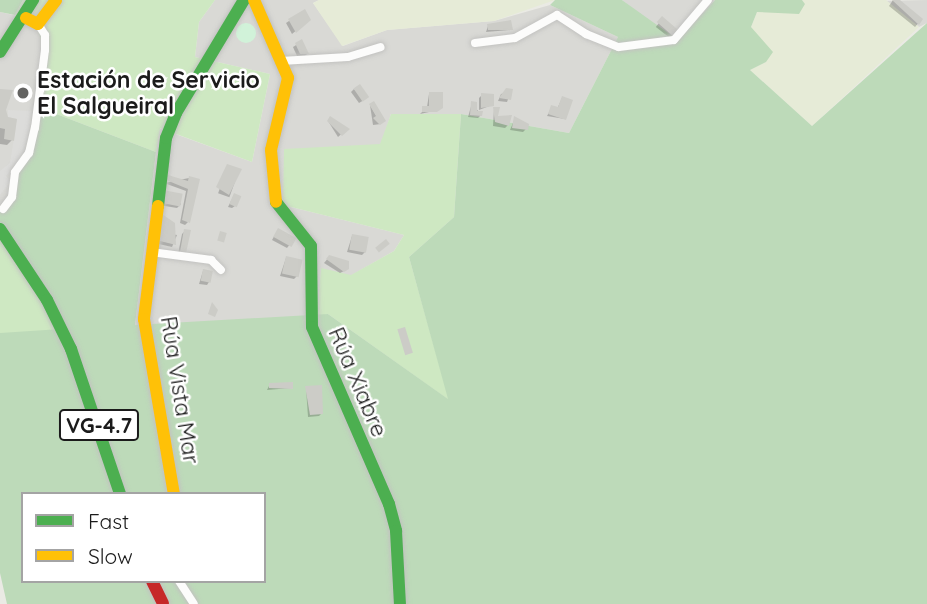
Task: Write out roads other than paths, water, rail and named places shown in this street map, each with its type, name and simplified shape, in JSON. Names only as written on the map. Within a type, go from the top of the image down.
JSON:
[{"type":"main road","points":[[32,21],[33,0]]},
{"type":"main road","points":[[0,52],[57,0]]},
{"type":"main road","name":"Rúa Vista Mar","points":[[174,492],[145,336],[151,252],[169,127],[244,0]]},
{"type":"main road","name":"Rúa Xiabre","points":[[254,0],[288,78],[271,150],[272,189],[279,211],[311,246],[312,327],[389,504],[399,555],[400,604]]},
{"type":"main road","name":"VG-4.7","points":[[0,229],[47,300],[71,349],[119,492]]},
{"type":"main road","points":[[153,583],[163,604]]},
{"type":"street","points":[[475,43],[515,38],[557,15],[610,45],[674,40],[694,21],[708,0]]},
{"type":"street","points":[[3,209],[12,197],[15,172],[29,153],[35,128],[45,35],[32,21]]},
{"type":"street","points":[[281,61],[348,57],[380,47]]},
{"type":"street","points":[[151,252],[211,260],[221,270]]},
{"type":"street","points":[[180,583],[194,604]]},
{"type":"place","name":"Estación de Servicio El Salgueiral","points":[[23,93]]}]
